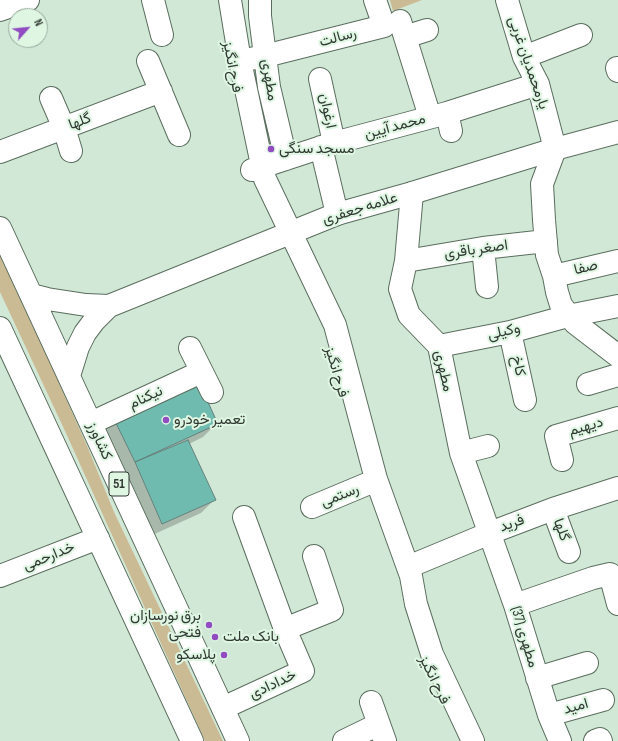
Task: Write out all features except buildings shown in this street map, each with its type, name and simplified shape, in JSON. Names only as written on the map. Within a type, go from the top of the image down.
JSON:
[{"type":"street","points":[[0,10],[28,0]]},
{"type":"street","points":[[153,0],[162,35]]},
{"type":"street","name":"فرح انگیز","points":[[220,0],[257,168]]},
{"type":"street","points":[[230,0],[257,168],[265,178],[286,235],[336,325],[376,479],[411,576],[416,604],[432,654],[473,741]]},
{"type":"street","name":"مطهری","points":[[261,0],[260,16],[269,87],[286,159]]},
{"type":"street","name":"رسالت","points":[[265,56],[384,26],[375,0]]},
{"type":"street","name":"یارمحمدیان غربی","points":[[508,0],[524,57],[538,84],[555,149]]},
{"type":"street","points":[[427,30],[403,29],[443,120]]},
{"type":"street","points":[[524,57],[581,35]]},
{"type":"street","points":[[240,61],[265,56]]},
{"type":"street","points":[[148,61],[179,135]]},
{"type":"street","name":"ارغوان","points":[[320,79],[328,145]]},
{"type":"street","name":"محمد آیین","points":[[257,168],[328,145],[443,120],[538,84]]},
{"type":"street","name":"گلها","points":[[0,152],[161,91]]},
{"type":"street","points":[[51,98],[64,128],[71,151]]},
{"type":"street","name":"علامه جعفری","points":[[69,376],[78,347],[85,333],[94,321],[109,306],[337,214],[412,193],[555,149],[618,132]]},
{"type":"street","points":[[328,145],[337,214]]},
{"type":"street","points":[[555,149],[542,184],[547,256],[554,276],[561,306],[575,323],[618,360],[588,384]]},
{"type":"street","name":"مطهری","points":[[412,193],[406,261],[400,289],[408,315],[439,346],[461,453],[490,533]]},
{"type":"street","name":"کشاورز","points":[[0,228],[238,741]]},
{"type":"street","name":"فرح انگیز","points":[[286,235],[315,305],[329,348],[355,445],[376,514],[395,563],[402,597],[420,652],[463,741]]},
{"type":"street","name":"اصغر باقری","points":[[406,261],[483,248],[546,241]]},
{"type":"street","points":[[483,248],[487,287]]},
{"type":"street","name":"صفا","points":[[554,276],[618,260]]},
{"type":"street","name":"علامه جعفری","points":[[31,295],[86,305],[109,306]]},
{"type":"street","name":"وکیلی","points":[[439,346],[510,332],[568,316],[618,306]]},
{"type":"street","points":[[0,328],[192,741]]},
{"type":"street","name":"کاخ","points":[[510,332],[525,400]]},
{"type":"street","points":[[190,348],[212,392]]},
{"type":"street","name":"نیکنام","points":[[91,423],[201,372]]},
{"type":"street","name":"دیهیم","points":[[562,460],[556,436],[618,418]]},
{"type":"street","points":[[461,453],[488,446]]},
{"type":"street","name":"رستمی","points":[[312,507],[367,484]]},
{"type":"street","name":"فرید","points":[[408,567],[553,509],[618,488]]},
{"type":"street","name":"گلها","points":[[553,509],[568,552]]},
{"type":"street","name":"خدادادی","points":[[223,708],[303,671],[285,629],[244,517]]},
{"type":"street","name":"مطهری (37)","points":[[490,533],[515,605],[549,715],[560,741]]},
{"type":"street","name":"خدارحمی","points":[[0,576],[98,538]]},
{"type":"street","points":[[285,629],[332,610],[314,556]]},
{"type":"street","points":[[515,605],[593,578],[610,574],[617,597]]},
{"type":"street","points":[[537,678],[587,663]]},
{"type":"street","name":"امید","points":[[549,715],[603,700]]},
{"type":"street","points":[[344,741],[382,733],[371,702]]},
{"type":"street","points":[[595,741],[600,739],[601,741]]},
{"type":"shaded area","points":[[390,0],[422,0],[393,11]]},
{"type":"shaded area","points":[[0,251],[88,448],[114,512],[223,741],[205,741],[65,431],[0,292]]},
{"type":"place","name":"مسجد سنگی","points":[[271,149]]},
{"type":"place","name":"تعمیر خودرو","points":[[166,420]]},
{"type":"place","name":"برق نورسازان فتحی","points":[[209,625]]},
{"type":"place","name":"بانک ملت","points":[[215,637]]},
{"type":"place","name":"پلاسکو","points":[[224,655]]}]
